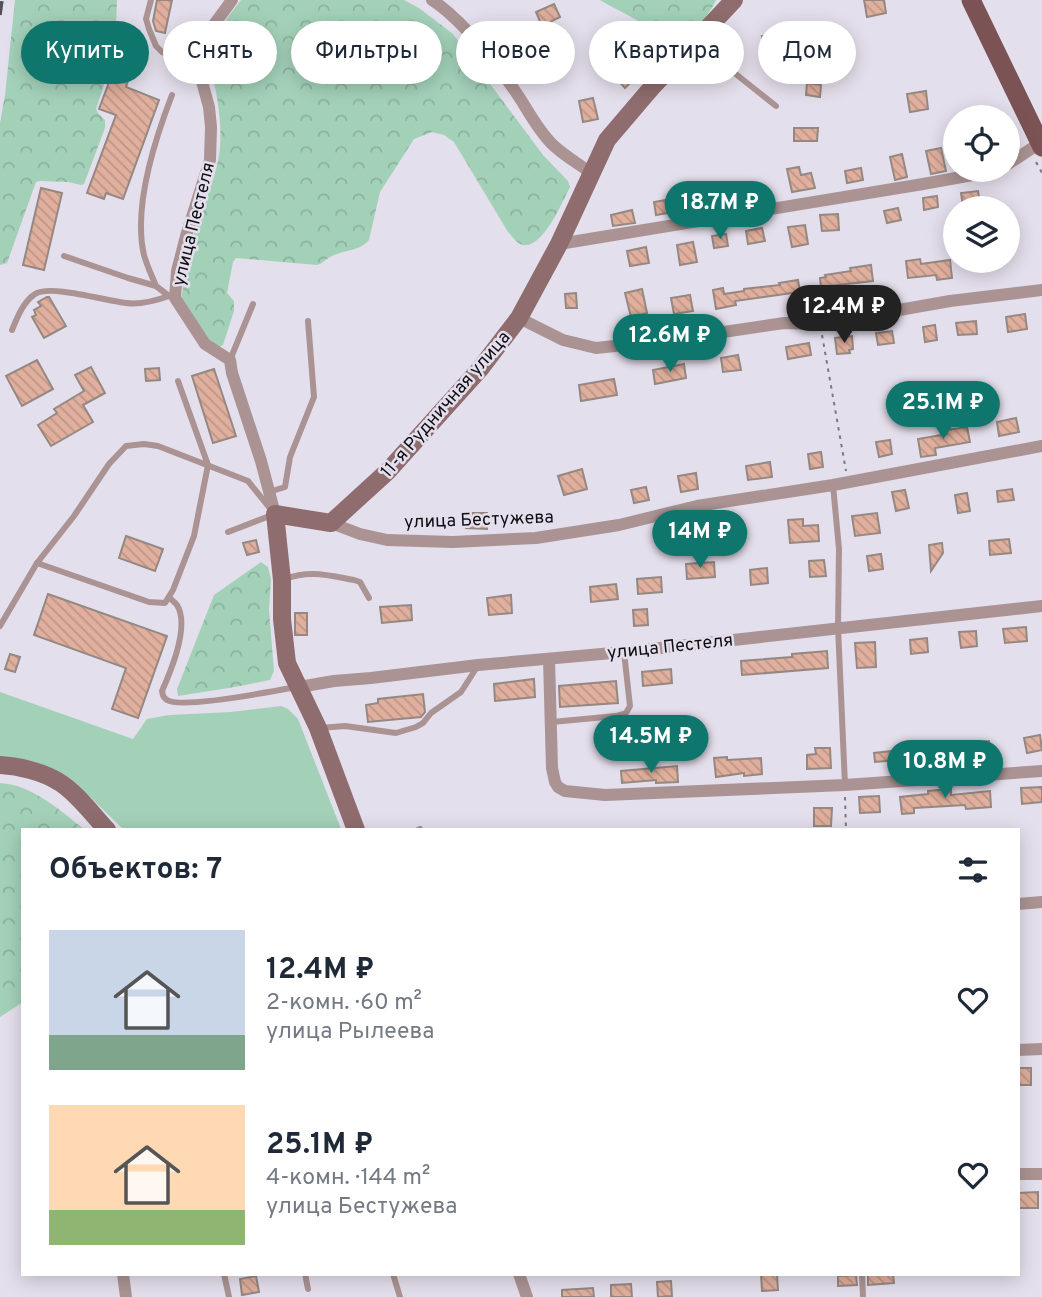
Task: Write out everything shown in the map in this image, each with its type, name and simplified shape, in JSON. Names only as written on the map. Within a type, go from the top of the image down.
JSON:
[{"type":"main road","name":"11-я Рудничная улица","points":[[714,21],[734,0]]},
{"type":"main road","points":[[971,0],[1041,145]]},
{"type":"main road","name":"11-я Рудничная улица","points":[[331,523],[388,471],[480,369],[519,317],[559,244],[607,140],[655,84]]},
{"type":"main road","points":[[331,523],[275,514],[287,663],[318,728],[355,828]]},
{"type":"main road","points":[[0,765],[11,765],[60,783],[105,828]]},
{"type":"street","points":[[218,21],[232,0]]},
{"type":"street","points":[[432,0],[446,9],[457,21]]},
{"type":"street","name":"улица Пестеля","points":[[203,84],[210,117],[210,160],[183,248],[172,297],[205,344],[230,360]]},
{"type":"street","points":[[510,84],[535,124],[553,145],[591,173]]},
{"type":"street","points":[[1020,157],[1041,145]]},
{"type":"street","points":[[559,244],[943,181]]},
{"type":"street","points":[[519,317],[563,340],[596,348],[784,323],[820,324],[950,301],[1042,290]]},
{"type":"street","points":[[230,360],[275,514]]},
{"type":"street","name":"улица Бестужева","points":[[331,523],[360,534],[387,540],[453,542],[536,538],[619,525],[697,506],[833,485],[1042,446]]},
{"type":"street","name":"улица Пестеля","points":[[299,687],[478,665],[624,652],[1042,606]]},
{"type":"street","points":[[549,659],[552,768],[555,782],[565,791],[605,795],[845,785],[1042,771]]},
{"type":"street","points":[[1020,904],[1042,902]]},
{"type":"street","points":[[1020,1050],[1042,1049]]},
{"type":"street","points":[[1020,1174],[1042,1174]]},
{"type":"street","points":[[123,1276],[126,1297]]},
{"type":"street","points":[[520,1276],[527,1297]]},
{"type":"lane","points":[[151,0],[146,19],[156,46],[163,52]]},
{"type":"lane","points":[[744,80],[776,106]]},
{"type":"lane","points":[[156,286],[145,255],[141,213],[157,134],[172,94]]},
{"type":"lane","points":[[64,256],[156,286],[172,297]]},
{"type":"lane","points":[[12,330],[22,307],[36,292],[51,290],[127,304],[172,297]]},
{"type":"lane","points":[[230,360],[253,304]]},
{"type":"lane","points":[[269,492],[285,487],[290,457],[314,397],[308,321]]},
{"type":"lane","points":[[37,563],[149,601],[165,603],[173,590],[194,536],[208,465],[178,381]]},
{"type":"lane","points":[[0,626],[37,563],[74,516],[109,464],[126,446],[158,446],[248,481],[275,514],[228,532]]},
{"type":"lane","points":[[833,485],[839,549],[838,627],[845,785]]},
{"type":"lane","points":[[282,580],[314,573],[354,580],[360,582],[369,598]]},
{"type":"lane","points":[[169,597],[178,607],[180,645],[162,691],[164,698],[170,702],[206,702],[299,687]]},
{"type":"lane","points":[[552,722],[626,713],[630,706],[624,652]]},
{"type":"lane","points":[[318,728],[345,726],[396,733],[416,727],[461,692],[478,665]]},
{"type":"lane","points":[[224,1276],[229,1297]]},
{"type":"lane","points":[[305,1276],[308,1289]]},
{"type":"lane","points":[[394,1276],[400,1297]]},
{"type":"lane","points":[[862,1276],[863,1297]]},
{"type":"path","points":[[820,324],[848,481]]},
{"type":"path","points":[[845,785],[846,828]]},
{"type":"green space","points":[[15,0],[117,0],[116,21],[21,21],[21,84],[104,84],[96,109],[105,120],[105,128],[84,184],[36,182],[7,263],[0,265],[0,123]]},
{"type":"green space","points":[[241,0],[404,0],[419,8],[436,21],[291,21],[291,84],[442,84],[442,26],[456,38],[456,84],[490,84],[543,155],[568,181],[570,187],[550,225],[536,241],[528,245],[517,242],[508,232],[454,142],[444,135],[432,132],[414,139],[380,192],[369,240],[365,244],[332,256],[317,265],[236,258],[227,293],[234,301],[234,311],[223,345],[215,349],[181,301],[189,248],[213,180],[220,149],[219,112],[214,84],[277,84],[277,21],[226,21]]},
{"type":"green space","points":[[600,0],[716,0],[702,21],[638,21]]},
{"type":"green space","points":[[261,562],[268,567],[271,579],[269,610],[274,671],[270,680],[178,696],[177,689],[214,595]]},
{"type":"green space","points":[[0,692],[133,739],[147,719],[281,706],[298,719],[341,828],[122,828],[65,777],[0,757]]},
{"type":"green space","points":[[0,783],[34,793],[83,828],[21,828],[21,1003],[0,1017]]},
{"type":"building","points":[[157,0],[172,0],[168,21],[163,21],[163,33],[156,31],[153,21]]},
{"type":"building","points":[[864,0],[884,0],[886,13],[867,17]]},
{"type":"building","points":[[554,4],[560,17],[552,21],[540,21],[536,12]]},
{"type":"building","points":[[108,84],[127,84],[126,87],[159,100],[123,199],[106,193],[104,199],[87,193],[116,115],[99,109]]},
{"type":"building","points":[[807,84],[821,85],[820,97],[806,95]]},
{"type":"building","points":[[926,91],[928,109],[910,112],[907,94]]},
{"type":"building","points":[[593,98],[598,119],[583,122],[579,101]]},
{"type":"building","points":[[794,128],[818,128],[817,141],[794,141]]},
{"type":"building","points":[[941,148],[943,172],[931,174],[926,151]]},
{"type":"building","points":[[902,154],[907,177],[895,180],[890,157]]},
{"type":"building","points":[[799,167],[801,175],[811,173],[815,188],[792,192],[787,169]]},
{"type":"building","points":[[861,168],[863,180],[847,183],[845,171]]},
{"type":"building","points":[[41,188],[62,193],[44,270],[23,265]]},
{"type":"building","points":[[978,191],[979,196],[961,196],[961,193]]},
{"type":"building","points":[[937,196],[938,207],[924,210],[923,198]]},
{"type":"building","points":[[672,199],[674,212],[656,215],[654,202]]},
{"type":"building","points":[[898,208],[901,220],[887,223],[884,211]]},
{"type":"building","points":[[632,210],[635,223],[613,226],[611,215]]},
{"type":"building","points":[[838,214],[839,230],[822,231],[820,215]]},
{"type":"building","points":[[805,225],[808,244],[792,247],[788,227]]},
{"type":"building","points":[[762,228],[765,241],[748,244],[746,231]]},
{"type":"building","points":[[726,234],[728,246],[714,248],[712,236]]},
{"type":"building","points":[[693,242],[697,262],[680,265],[677,245]]},
{"type":"building","points":[[646,247],[649,263],[630,266],[627,251]]},
{"type":"building","points":[[920,259],[921,264],[943,261],[943,273],[951,273],[952,278],[937,280],[936,275],[908,278],[906,261]]},
{"type":"building","points":[[871,265],[873,281],[821,287],[820,278],[826,277],[825,275]]},
{"type":"building","points":[[798,280],[800,292],[735,301],[736,305],[716,309],[713,290],[723,288],[724,294]]},
{"type":"building","points":[[642,289],[647,313],[631,317],[625,293]]},
{"type":"building","points":[[576,293],[577,308],[566,308],[565,294]]},
{"type":"building","points":[[690,295],[693,311],[674,314],[671,298]]},
{"type":"building","points":[[47,297],[66,326],[44,338],[32,317],[36,315],[34,310],[41,306],[38,302]]},
{"type":"building","points":[[1025,314],[1027,329],[1008,332],[1006,317]]},
{"type":"building","points":[[976,321],[977,334],[958,335],[956,323]]},
{"type":"building","points":[[935,325],[937,340],[925,342],[923,327]]},
{"type":"building","points":[[892,331],[894,343],[878,345],[876,333]]},
{"type":"building","points":[[852,336],[853,349],[849,350],[850,353],[837,354],[835,338]]},
{"type":"building","points":[[809,343],[811,355],[788,359],[786,347]]},
{"type":"building","points":[[738,355],[741,370],[723,372],[721,358]]},
{"type":"building","points":[[37,360],[53,389],[22,406],[6,376]]},
{"type":"building","points":[[684,364],[686,378],[655,384],[653,370]]},
{"type":"building","points":[[91,367],[105,393],[83,405],[93,422],[51,446],[38,425],[57,413],[54,409],[84,391],[75,375]]},
{"type":"building","points":[[159,368],[160,380],[146,381],[145,369]]},
{"type":"building","points":[[214,369],[236,436],[213,443],[192,376]]},
{"type":"building","points":[[614,379],[617,395],[581,401],[579,385]]},
{"type":"building","points":[[1016,418],[1019,432],[999,436],[997,422]]},
{"type":"building","points":[[967,427],[970,442],[935,448],[936,455],[921,457],[918,439]]},
{"type":"building","points":[[890,440],[892,454],[879,457],[876,442]]},
{"type":"building","points":[[821,452],[823,467],[810,469],[808,454]]},
{"type":"building","points":[[770,462],[772,477],[748,480],[746,466]]},
{"type":"building","points":[[582,469],[587,489],[564,495],[558,476]]},
{"type":"building","points":[[696,473],[698,489],[681,492],[678,476]]},
{"type":"building","points":[[646,487],[649,500],[634,503],[631,490]]},
{"type":"building","points":[[1012,489],[1014,500],[998,502],[997,491]]},
{"type":"building","points":[[905,490],[909,508],[896,511],[892,492]]},
{"type":"building","points":[[967,493],[970,511],[958,513],[955,495]]},
{"type":"building","points":[[466,513],[487,513],[487,529],[466,528]]},
{"type":"building","points":[[877,513],[880,533],[855,536],[852,516]]},
{"type":"building","points":[[803,519],[803,526],[818,525],[819,541],[790,543],[788,520]]},
{"type":"building","points":[[126,536],[163,549],[155,571],[119,558]]},
{"type":"building","points":[[1009,539],[1011,553],[990,555],[989,541]]},
{"type":"building","points":[[256,540],[259,552],[247,555],[243,543]]},
{"type":"building","points":[[942,543],[943,553],[931,571],[929,545]]},
{"type":"building","points":[[881,554],[883,569],[869,571],[867,556]]},
{"type":"building","points":[[824,560],[826,576],[810,577],[809,561]]},
{"type":"building","points":[[714,562],[715,577],[687,579],[686,564]]},
{"type":"building","points":[[767,568],[768,583],[751,585],[750,570]]},
{"type":"building","points":[[661,577],[662,592],[638,594],[637,579]]},
{"type":"building","points":[[616,584],[618,599],[591,602],[590,587]]},
{"type":"building","points":[[48,594],[167,636],[138,718],[112,709],[126,668],[34,635]]},
{"type":"building","points":[[511,595],[512,613],[489,615],[487,598]]},
{"type":"building","points":[[411,605],[412,620],[382,623],[380,607]]},
{"type":"building","points":[[647,609],[648,625],[634,626],[633,610]]},
{"type":"building","points":[[295,613],[307,613],[307,635],[295,635]]},
{"type":"building","points":[[1026,627],[1027,641],[1005,643],[1003,629]]},
{"type":"building","points":[[976,631],[977,646],[961,648],[959,632]]},
{"type":"building","points":[[927,638],[928,652],[911,654],[910,640]]},
{"type":"building","points":[[875,642],[876,667],[857,668],[855,643]]},
{"type":"building","points":[[827,651],[828,668],[742,675],[741,661]]},
{"type":"building","points":[[10,654],[20,657],[15,672],[5,669]]},
{"type":"building","points":[[671,669],[672,683],[643,686],[642,672]]},
{"type":"building","points":[[534,679],[535,697],[495,701],[494,684]]},
{"type":"building","points":[[616,681],[618,703],[560,707],[559,686]]},
{"type":"building","points":[[423,694],[425,712],[421,717],[368,722],[366,705],[378,703],[378,699]]},
{"type":"building","points":[[1040,735],[1042,750],[1027,753],[1024,738]]},
{"type":"building","points":[[989,741],[990,756],[959,759],[959,766],[940,768],[938,746]]},
{"type":"building","points":[[815,748],[830,748],[831,768],[807,769],[807,755],[816,754]]},
{"type":"building","points":[[919,748],[921,764],[899,766],[899,760],[875,762],[874,753]]},
{"type":"building","points":[[727,757],[727,760],[761,758],[762,774],[744,776],[744,773],[716,777],[714,758]]},
{"type":"building","points":[[677,766],[678,782],[656,783],[656,780],[622,783],[621,771]]},
{"type":"building","points":[[1042,787],[1042,802],[1022,804],[1021,788]]},
{"type":"building","points":[[951,789],[951,795],[990,791],[991,807],[966,809],[965,805],[914,808],[914,813],[902,814],[900,797]]},
{"type":"building","points":[[879,796],[880,812],[860,813],[859,797]]},
{"type":"building","points":[[814,808],[832,808],[831,826],[814,826]]},
{"type":"building","points":[[1020,1068],[1031,1068],[1031,1085],[1020,1085]]},
{"type":"building","points":[[1038,1192],[1038,1208],[1020,1208],[1020,1193]]},
{"type":"building","points":[[256,1276],[259,1292],[242,1295],[240,1279]]},
{"type":"building","points":[[761,1276],[777,1276],[778,1290],[762,1291]]},
{"type":"building","points":[[838,1276],[856,1276],[857,1285],[838,1286]]},
{"type":"building","points":[[868,1276],[893,1276],[894,1283],[868,1285]]},
{"type":"building","points":[[671,1281],[672,1296],[658,1297],[657,1282]]},
{"type":"building","points":[[631,1284],[632,1297],[611,1297],[611,1285]]},
{"type":"building","points":[[593,1288],[594,1297],[562,1297],[562,1290]]},
{"type":"railway","points":[[0,15],[2,0]]}]
